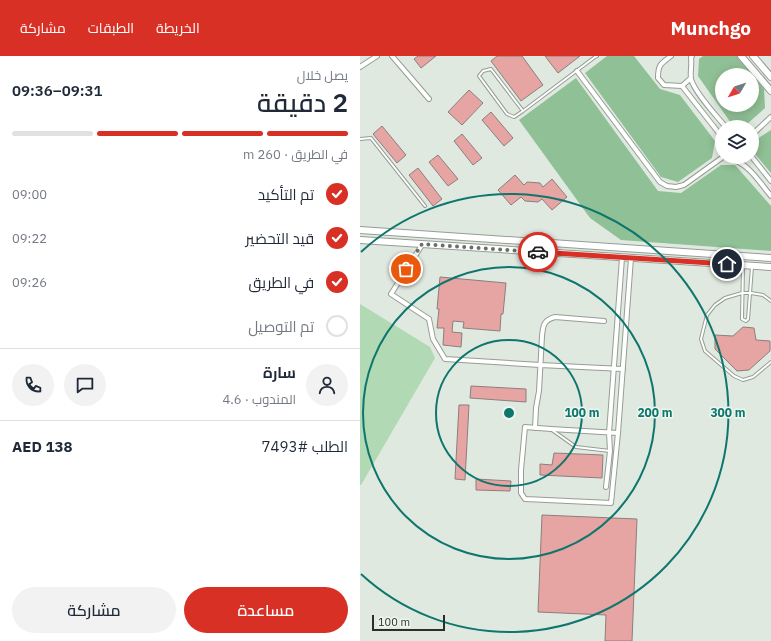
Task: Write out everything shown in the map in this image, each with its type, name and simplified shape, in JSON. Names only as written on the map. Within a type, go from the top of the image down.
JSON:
[{"type":"main road","points":[[741,56],[771,91]]},
{"type":"main road","points":[[753,56],[771,77]]},
{"type":"main road","points":[[360,230],[771,258]]},
{"type":"main road","points":[[360,240],[771,267]]},
{"type":"street","points":[[360,67],[377,56]]},
{"type":"street","points":[[392,56],[428,99]]},
{"type":"street","points":[[671,56],[660,65],[658,72],[658,78],[664,85],[682,86],[691,78]]},
{"type":"street","points":[[691,56],[692,63],[690,70],[693,84],[698,94],[720,120]]},
{"type":"street","points":[[576,71],[660,182],[667,186],[676,187],[684,185],[715,162]]},
{"type":"street","points":[[682,86],[715,128]]},
{"type":"street","points":[[760,128],[771,117]]},
{"type":"street","points":[[743,164],[748,167],[771,196]]},
{"type":"street","points":[[758,164],[771,181]]},
{"type":"street","points":[[422,244],[391,294],[428,319],[433,339],[445,359],[622,369]]},
{"type":"street","points":[[606,487],[610,451],[609,433],[622,258]]},
{"type":"street","points":[[618,433],[525,427],[521,470],[521,494],[525,499],[611,503],[618,433],[632,258]]},
{"type":"street","points":[[535,428],[543,327],[546,322],[555,317],[604,321]]},
{"type":"lane","points":[[522,111],[491,69],[483,71],[479,76],[507,114],[514,117],[596,56]]},
{"type":"lane","points":[[360,139],[371,138],[425,206]]},
{"type":"lane","points":[[743,265],[742,319],[746,321],[748,319],[751,292],[752,266]]},
{"type":"lane","points":[[771,301],[763,295],[751,292],[725,298],[715,305],[707,315],[701,339],[705,351],[734,376],[743,380],[753,377],[771,362]]},
{"type":"lane","points":[[551,429],[576,447],[610,451]]},
{"type":"green space","points":[[607,56],[634,56],[660,89],[680,95],[715,141],[712,158],[678,182],[661,177],[585,73]]},
{"type":"green space","points":[[703,56],[737,56],[747,68],[715,68],[715,100],[698,76],[699,59]]},
{"type":"green space","points":[[576,78],[658,191],[681,193],[721,165],[735,165],[771,206],[771,251],[621,240],[590,218],[519,120]]},
{"type":"green space","points":[[759,83],[764,89],[765,108],[752,120],[729,120],[723,112],[759,112]]},
{"type":"green space","points":[[771,130],[771,173],[759,159],[759,138]]},
{"type":"green space","points":[[360,304],[430,347],[435,358],[361,485],[360,485]]},
{"type":"building","points":[[418,56],[436,56],[421,68],[414,59]]},
{"type":"building","points":[[497,56],[522,56],[543,85],[521,101],[491,61]]},
{"type":"building","points":[[545,56],[580,56],[558,73]]},
{"type":"building","points":[[469,90],[483,103],[462,125],[448,112]]},
{"type":"building","points":[[491,112],[513,138],[504,146],[482,120]]},
{"type":"building","points":[[382,126],[406,155],[397,163],[373,134]]},
{"type":"building","points":[[462,134],[482,158],[473,165],[454,141]]},
{"type":"building","points":[[438,155],[458,179],[448,186],[429,162]]},
{"type":"building","points":[[418,168],[442,199],[433,206],[409,175]]},
{"type":"building","points":[[515,175],[524,185],[527,182],[540,183],[543,187],[552,179],[567,197],[552,210],[542,199],[538,202],[525,201],[521,197],[511,205],[498,190]]},
{"type":"building","points":[[440,277],[506,283],[500,331],[463,328],[464,322],[453,321],[452,332],[462,333],[461,347],[443,345],[444,328],[437,328]]},
{"type":"building","points":[[743,327],[754,328],[756,340],[770,341],[770,351],[749,370],[737,371],[715,349],[715,335],[733,336]]},
{"type":"building","points":[[471,386],[526,389],[526,402],[470,398]]},
{"type":"building","points":[[459,405],[469,405],[465,480],[455,479]]},
{"type":"building","points":[[554,453],[603,455],[602,478],[540,475],[540,464],[552,465]]},
{"type":"building","points":[[476,479],[511,481],[510,491],[476,490]]},
{"type":"building","points":[[542,515],[637,519],[632,641],[605,641],[606,615],[538,612]]},
{"type":"way so far","points":[[406,269],[422,244],[538,252]]},
{"type":"route","points":[[538,252],[727,264]]}]
